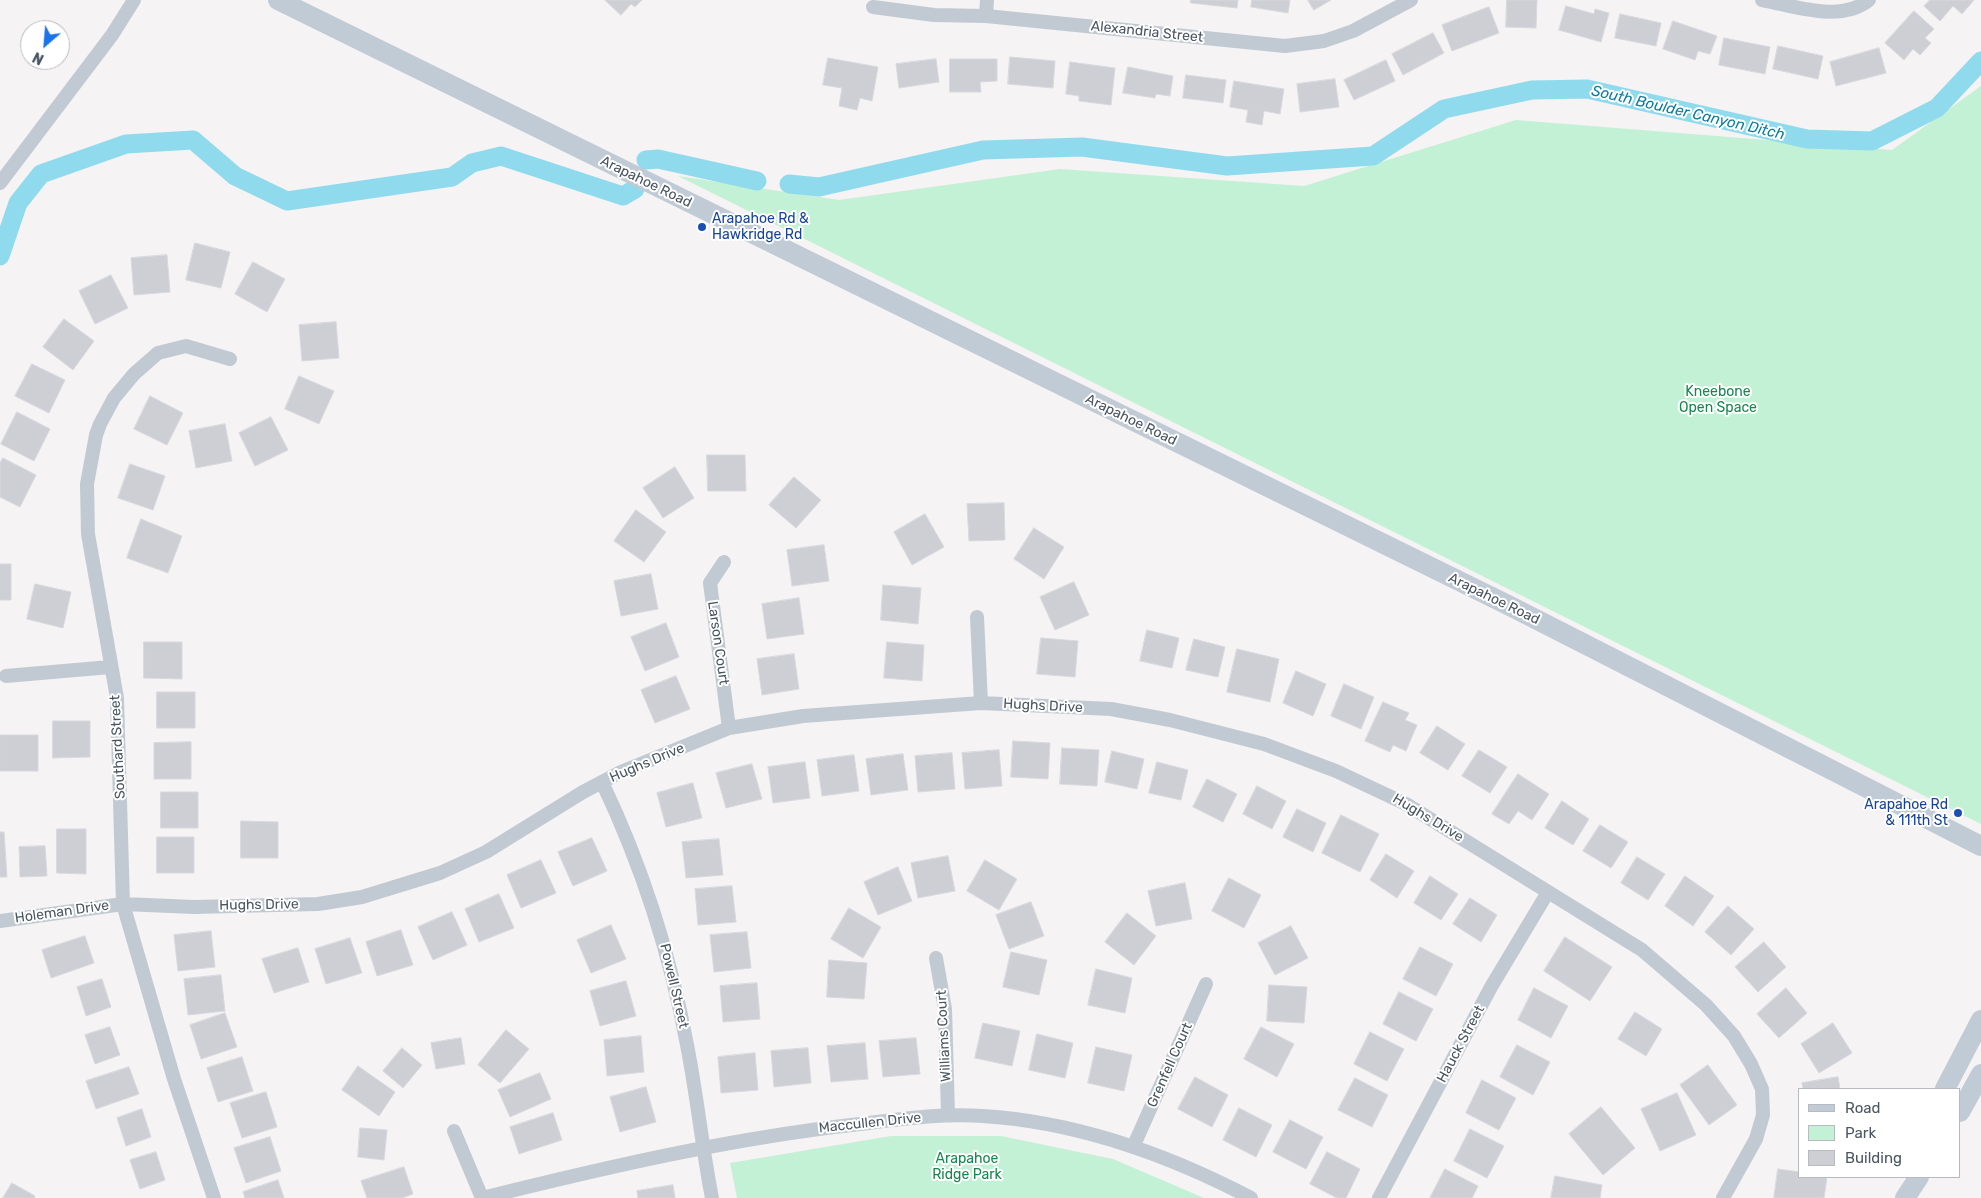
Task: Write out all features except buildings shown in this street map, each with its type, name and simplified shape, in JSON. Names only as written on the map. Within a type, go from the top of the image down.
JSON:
[{"type":"main road","name":"Arapahoe Road","points":[[284,1],[1508,605],[1981,846]]},
{"type":"main road","points":[[1946,1088],[1981,1020]]},
{"type":"main road","points":[[1961,1110],[1981,1074]]},
{"type":"main road","points":[[1904,1198],[1911,1178]]},
{"type":"main road","points":[[1904,1198],[1918,1178]]},
{"type":"street","points":[[0,183],[112,35],[134,0]]},
{"type":"street","points":[[986,16],[987,0]]},
{"type":"street","name":"Alexandria Street","points":[[873,7],[934,15],[986,16],[1285,46],[1324,41],[1352,31],[1412,0]]},
{"type":"street","points":[[1762,0],[1830,12],[1844,11],[1869,0]]},
{"type":"street","name":"Southard Street","points":[[214,1198],[174,1079],[123,904],[118,698],[110,667],[88,534],[87,484],[96,435],[114,398],[134,374],[158,354],[186,346],[230,359]]},
{"type":"street","name":"Larson Court","points":[[724,562],[710,583],[729,728]]},
{"type":"street","points":[[977,617],[981,703]]},
{"type":"street","points":[[6,676],[110,667]]},
{"type":"street","name":"Hughs Drive","points":[[123,904],[194,907],[318,904],[362,898],[440,873],[486,852],[602,782],[729,728],[803,716],[981,703],[1111,709],[1170,720],[1264,744],[1336,771],[1406,804],[1642,950],[1706,1005],[1734,1036],[1751,1064],[1762,1089],[1763,1115],[1756,1139],[1723,1198]]},
{"type":"street","name":"Powell Street","points":[[602,782],[638,863],[667,953],[688,1045],[702,1146],[712,1198]]},
{"type":"street","name":"Hauck Street","points":[[1379,1198],[1491,987],[1548,892]]},
{"type":"street","name":"Holeman Drive","points":[[0,921],[123,904]]},
{"type":"street","name":"Williams Court","points":[[936,958],[945,1009],[948,1114]]},
{"type":"street","name":"Grenfell Court","points":[[1134,1145],[1206,984]]},
{"type":"street","name":"Maccullen Drive","points":[[482,1198],[702,1146],[808,1129],[948,1114],[985,1116],[1059,1127],[1134,1145],[1203,1173],[1251,1198]]},
{"type":"street","points":[[454,1132],[482,1198]]},
{"type":"green space","name":"Kneebone Open Space","points":[[1981,86],[1981,824],[678,176],[839,200],[1060,169],[1304,186],[1516,120],[1892,150]]},
{"type":"green space","name":"Arapahoe Ridge Park","points":[[891,1136],[1001,1136],[1113,1159],[1204,1198],[737,1198],[730,1163]]},
{"type":"waterway","name":"South Boulder Canyon Ditch","points":[[789,184],[819,187],[983,150],[1082,147],[1227,166],[1373,156],[1444,109],[1532,90],[1587,89],[1807,139],[1872,141],[1937,108],[1981,61]]},
{"type":"waterway","name":"South Boulder Canyon Ditch","points":[[0,256],[18,203],[41,174],[126,144],[193,140],[235,176],[287,201],[452,177],[472,163],[501,156],[623,196],[635,189]]},
{"type":"waterway","name":"South Boulder Canyon Ditch","points":[[646,160],[658,159],[757,181]]},
{"type":"place","name":"Arapahoe Rd & Hawkridge Rd","points":[[702,227]]},
{"type":"place","name":"Arapahoe Rd & 111th St","points":[[1958,813]]}]
